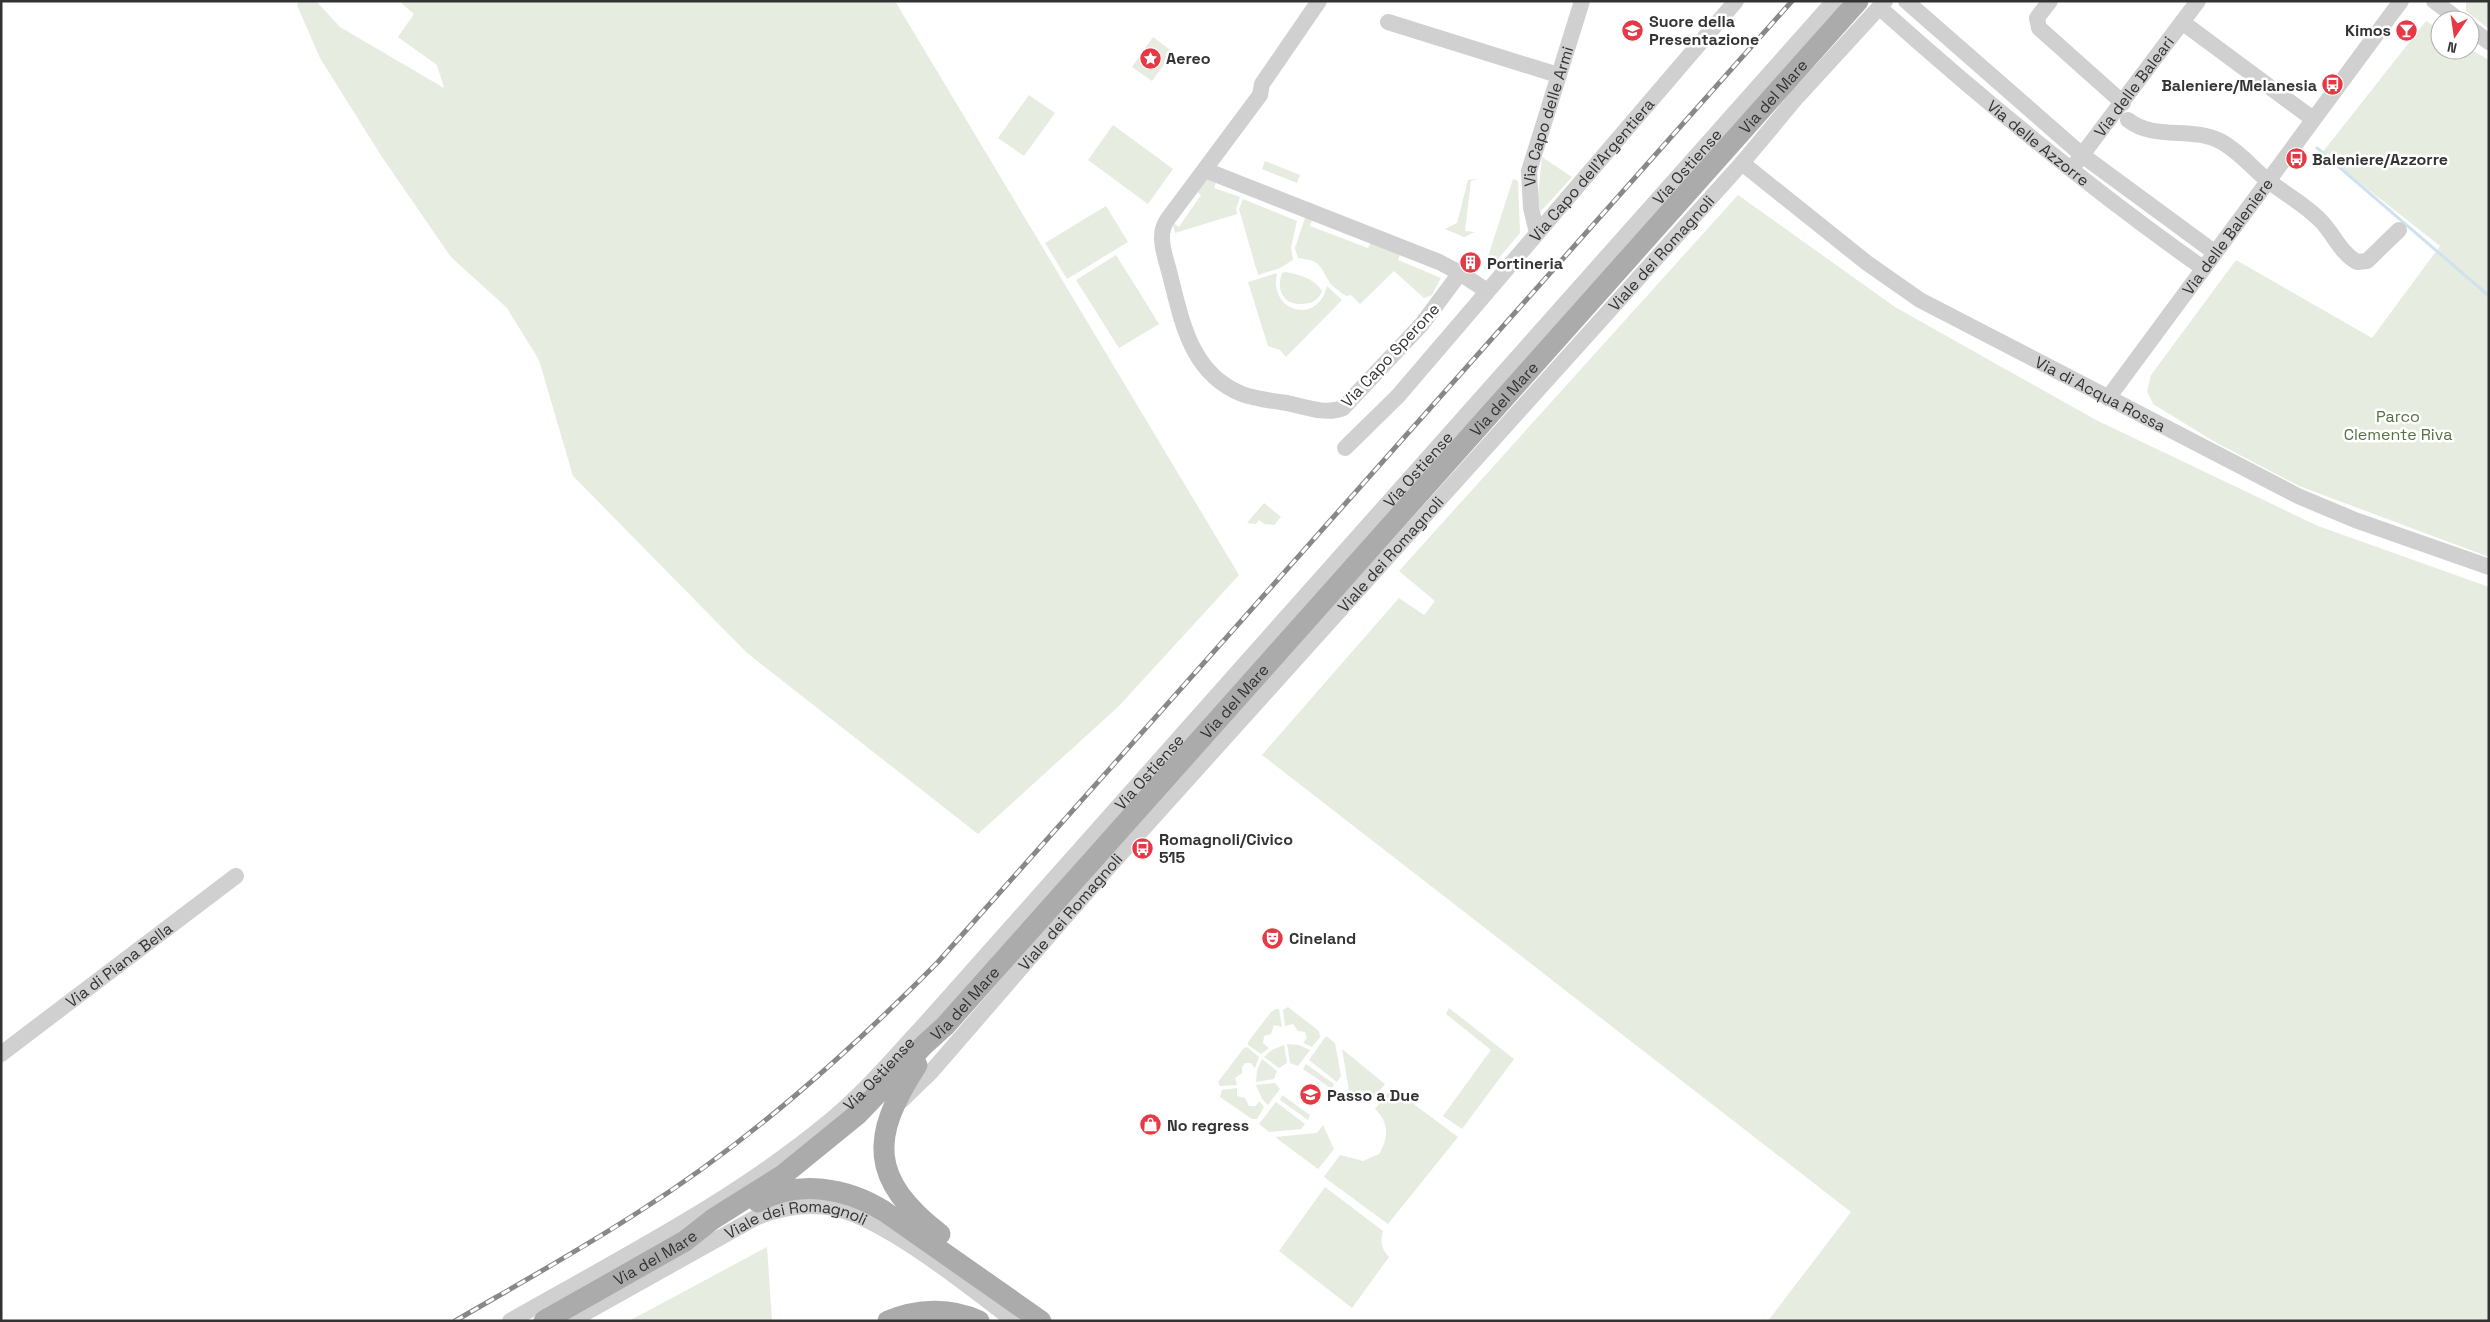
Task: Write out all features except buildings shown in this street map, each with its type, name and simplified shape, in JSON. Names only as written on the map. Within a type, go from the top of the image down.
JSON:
[{"type":"main road","name":"Via del Mare","points":[[544,1321],[685,1241],[709,1221],[783,1176],[828,1140],[877,1096],[920,1049],[945,1026],[1858,1]]},
{"type":"main road","name":"Viale dei Romagnoli","points":[[945,1026],[913,1071],[886,1125],[884,1156],[891,1184],[903,1202],[925,1222],[1055,1321]]},
{"type":"main road","name":"Viale dei Romagnoli","points":[[685,1241],[772,1196],[801,1190],[844,1192],[865,1200],[884,1211],[1041,1321]]},
{"type":"main road","points":[[888,1321],[912,1313],[936,1310],[980,1321]]},
{"type":"street","name":"Via Capo Sperone","points":[[1320,1],[1262,84],[1260,95],[1165,223],[1162,232],[1163,244],[1180,316],[1193,350],[1213,374],[1245,395],[1326,411],[1343,408],[1422,324],[1460,273]]},
{"type":"street","name":"Via Capo delle Armi","points":[[1537,233],[1531,208],[1529,171],[1582,1]]},
{"type":"street","name":"Via Capo dell'Argentiera","points":[[1345,448],[1392,403],[1736,1]]},
{"type":"street","name":"Via Ostiense","points":[[510,1321],[728,1196],[800,1145],[833,1118],[861,1091],[924,1025],[1834,1]]},
{"type":"street","name":"Via delle Azzorre","points":[[1906,1],[2082,155],[2214,252]]},
{"type":"street","points":[[2050,1],[2037,18],[2039,28],[2123,103]]},
{"type":"street","name":"Via delle Baleari","points":[[2070,171],[2198,1]]},
{"type":"street","name":"Via delle Baleniere","points":[[2108,398],[2267,180],[2401,1]]},
{"type":"street","points":[[2434,1],[2446,10]]},
{"type":"street","name":"Via delle Azzorre","points":[[1882,4],[1920,43],[2070,171],[2203,268]]},
{"type":"street","name":"Viale dei Romagnoli","points":[[896,1106],[931,1072],[1120,855],[1742,162],[1797,96],[1882,4]]},
{"type":"street","points":[[1388,22],[1558,75]]},
{"type":"street","points":[[2182,22],[2313,119]]},
{"type":"street","points":[[1920,43],[1935,27]]},
{"type":"street","points":[[2128,120],[2149,131],[2199,135],[2219,141],[2319,219],[2348,256],[2357,262],[2367,261],[2399,230]]},
{"type":"street","name":"Via di Acqua Rossa","points":[[1742,162],[1867,263],[1908,292],[1938,310],[2312,502],[2355,520],[2489,567]]},
{"type":"street","points":[[1205,170],[1439,262],[1487,291]]},
{"type":"street","name":"Via di Piana Bella","points":[[1,1054],[236,876]]},
{"type":"street","name":"Viale dei Romagnoli","points":[[571,1321],[754,1218],[780,1209],[805,1206],[844,1211],[866,1220],[925,1256],[1014,1321]]},
{"type":"green space","points":[[299,1],[316,1],[340,27],[444,88],[437,65],[398,37],[414,14],[399,1],[895,1],[1239,575],[1118,707],[978,834],[747,653],[573,476],[539,360],[507,308],[451,257],[382,157],[320,58],[297,5]]},
{"type":"green space","points":[[2466,1],[2489,1],[2489,29],[2480,22],[2480,10],[2466,10]]},
{"type":"green space","name":"Parco Clemente Riva","points":[[2426,21],[2430,24],[2430,60],[2480,60],[2480,55],[2489,60],[2489,557],[2299,486],[2215,442],[2153,404],[2147,391],[2151,375],[2236,260],[2372,338],[2440,246],[2322,153]]},
{"type":"green space","points":[[1153,37],[1173,52],[1152,81],[1132,67]]},
{"type":"green space","points":[[1029,95],[1055,113],[1024,156],[998,138]]},
{"type":"green space","points":[[1113,125],[1173,169],[1148,204],[1088,160]]},
{"type":"green space","points":[[1542,157],[1572,177],[1541,211],[1537,204]]},
{"type":"green space","points":[[1265,161],[1300,175],[1297,183],[1262,169]]},
{"type":"green space","points":[[1208,177],[1217,180],[1214,188],[1240,197],[1236,209],[1237,214],[1175,233],[1172,222],[1179,227],[1201,195],[1194,189]]},
{"type":"green space","points":[[1478,179],[1471,181],[1465,231],[1475,232],[1464,237],[1445,229],[1457,223],[1468,180]]},
{"type":"green space","points":[[1513,179],[1518,181],[1520,233],[1488,271],[1484,269]]},
{"type":"green space","points":[[1738,195],[1895,307],[2096,420],[2318,526],[2489,587],[2489,1321],[1768,1321],[1851,1212],[1262,755],[1399,598],[1424,615],[1435,601],[1399,571]]},
{"type":"green space","points":[[1243,199],[1297,221],[1291,247],[1293,260],[1280,268],[1258,275],[1239,209]]},
{"type":"green space","points":[[1106,206],[1128,242],[1067,279],[1045,243]]},
{"type":"green space","points":[[1306,215],[1313,218],[1310,226],[1368,248],[1372,241],[1401,252],[1398,260],[1441,278],[1432,295],[1424,298],[1394,271],[1360,304],[1351,295],[1346,296],[1331,284],[1318,264],[1310,260],[1298,258],[1295,248]]},
{"type":"green space","points":[[1116,255],[1159,324],[1119,348],[1076,280]]},
{"type":"green space","points":[[1286,272],[1311,280],[1322,291],[1320,296],[1313,302],[1304,304],[1289,302],[1283,296],[1280,285],[1282,273]]},
{"type":"green space","points":[[1277,273],[1276,286],[1280,297],[1286,305],[1295,309],[1305,310],[1314,306],[1322,299],[1327,286],[1342,300],[1286,357],[1280,350],[1268,346],[1248,282]]},
{"type":"green space","points":[[1264,503],[1281,517],[1274,525],[1264,524],[1259,520],[1256,524],[1247,523]]},
{"type":"green space","points":[[1288,1007],[1319,1031],[1320,1037],[1312,1047],[1303,1043],[1307,1038],[1305,1032],[1298,1031],[1293,1024],[1285,1026],[1283,1010]]},
{"type":"green space","points":[[1449,1008],[1514,1059],[1462,1129],[1443,1116],[1491,1050],[1446,1014]]},
{"type":"green space","points":[[1279,1009],[1282,1027],[1274,1025],[1271,1034],[1264,1036],[1263,1043],[1269,1048],[1261,1054],[1248,1045],[1248,1042],[1271,1012]]},
{"type":"green space","points":[[1326,1036],[1335,1043],[1341,1076],[1337,1082],[1309,1060]]},
{"type":"green space","points":[[1287,1044],[1299,1045],[1310,1050],[1298,1066],[1290,1063]]},
{"type":"green space","points":[[1284,1045],[1287,1063],[1279,1068],[1264,1057],[1272,1050]]},
{"type":"green space","points":[[1247,1047],[1259,1057],[1255,1068],[1251,1063],[1245,1063],[1242,1067],[1242,1073],[1235,1078],[1237,1085],[1220,1086],[1218,1082],[1244,1048]]},
{"type":"green space","points":[[1342,1049],[1385,1084],[1369,1104],[1351,1100],[1342,1102],[1349,1091]]},
{"type":"green space","points":[[1262,1059],[1277,1071],[1274,1079],[1256,1082],[1257,1070]]},
{"type":"green space","points":[[1306,1064],[1334,1084],[1332,1089],[1303,1069]]},
{"type":"green space","points":[[1275,1083],[1280,1089],[1268,1105],[1262,1099],[1256,1085]]},
{"type":"green space","points":[[1237,1088],[1237,1096],[1245,1098],[1249,1106],[1256,1106],[1259,1101],[1264,1107],[1257,1119],[1252,1119],[1220,1097],[1222,1090]]},
{"type":"green space","points":[[1392,1088],[1458,1137],[1388,1224],[1324,1177],[1340,1155],[1363,1161],[1379,1154],[1385,1142],[1386,1130],[1383,1119],[1375,1109]]},
{"type":"green space","points":[[1282,1095],[1310,1115],[1308,1120],[1280,1100]]},
{"type":"green space","points":[[1276,1102],[1305,1124],[1301,1129],[1269,1132],[1259,1124]]},
{"type":"green space","points":[[1323,1125],[1334,1149],[1318,1169],[1275,1137],[1317,1133]]},
{"type":"green space","points":[[1325,1187],[1383,1231],[1382,1245],[1389,1257],[1352,1308],[1279,1251]]},
{"type":"green space","points":[[767,1247],[772,1321],[629,1321]]},
{"type":"waterway","points":[[2317,148],[2489,296]]},
{"type":"railway","points":[[455,1321],[617,1225],[681,1184],[720,1156],[759,1126],[833,1063],[904,996],[938,962],[1792,1]]},
{"type":"place","name":"Suore della Presentazione","points":[[1633,30]]},
{"type":"place","name":"Kimos","points":[[2407,30]]},
{"type":"place","name":"Aereo","points":[[1150,58]]},
{"type":"place","name":"Baleniere/Melanesia","points":[[2333,85]]},
{"type":"place","name":"Baleniere/Azzorre","points":[[2296,159]]},
{"type":"place","name":"Portineria","points":[[1471,263]]},
{"type":"place","name":"Romagnoli/Civico 515","points":[[1143,848]]},
{"type":"place","name":"Cineland","points":[[1273,938]]},
{"type":"place","name":"Passo a Due","points":[[1311,1095]]},
{"type":"place","name":"No regress","points":[[1151,1125]]}]
